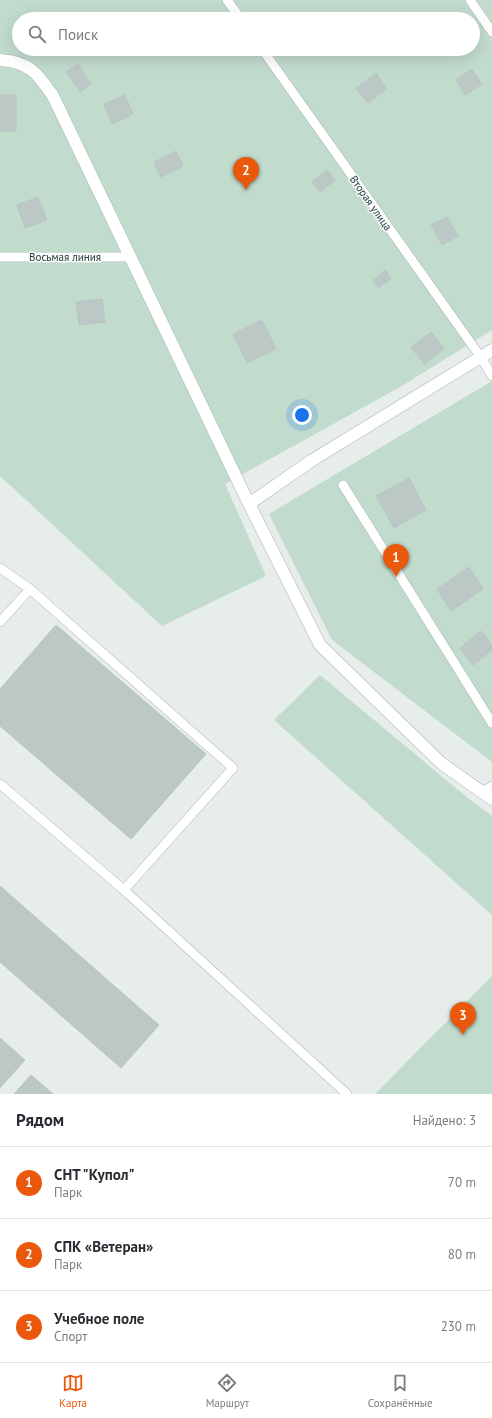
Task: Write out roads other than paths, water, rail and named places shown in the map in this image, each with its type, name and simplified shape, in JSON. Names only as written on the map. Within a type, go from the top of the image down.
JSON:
[{"type":"street","points":[[0,60],[18,61],[38,75],[54,96],[249,504],[320,645],[440,763],[489,793]]},
{"type":"street","points":[[249,504],[311,461],[492,350]]},
{"type":"lane","points":[[227,0],[236,12]]},
{"type":"lane","points":[[470,0],[478,12]]},
{"type":"lane","points":[[480,15],[492,32]]},
{"type":"lane","name":"Вторая улица","points":[[267,56],[480,356],[492,376]]},
{"type":"lane","name":"Восьмая линия","points":[[0,257],[131,257]]},
{"type":"lane","points":[[343,485],[492,723]]},
{"type":"lane","points":[[0,568],[30,589],[233,768],[124,890]]},
{"type":"lane","points":[[0,622],[30,589]]},
{"type":"lane","points":[[0,784],[124,890],[347,1094]]},
{"type":"place","name":"СПК «Ветеран»","points":[[246,190]]},
{"type":"place","name":"СНТ \"Купол\"","points":[[396,577]]},
{"type":"place","name":"Учебное поле","points":[[463,1035]]}]
